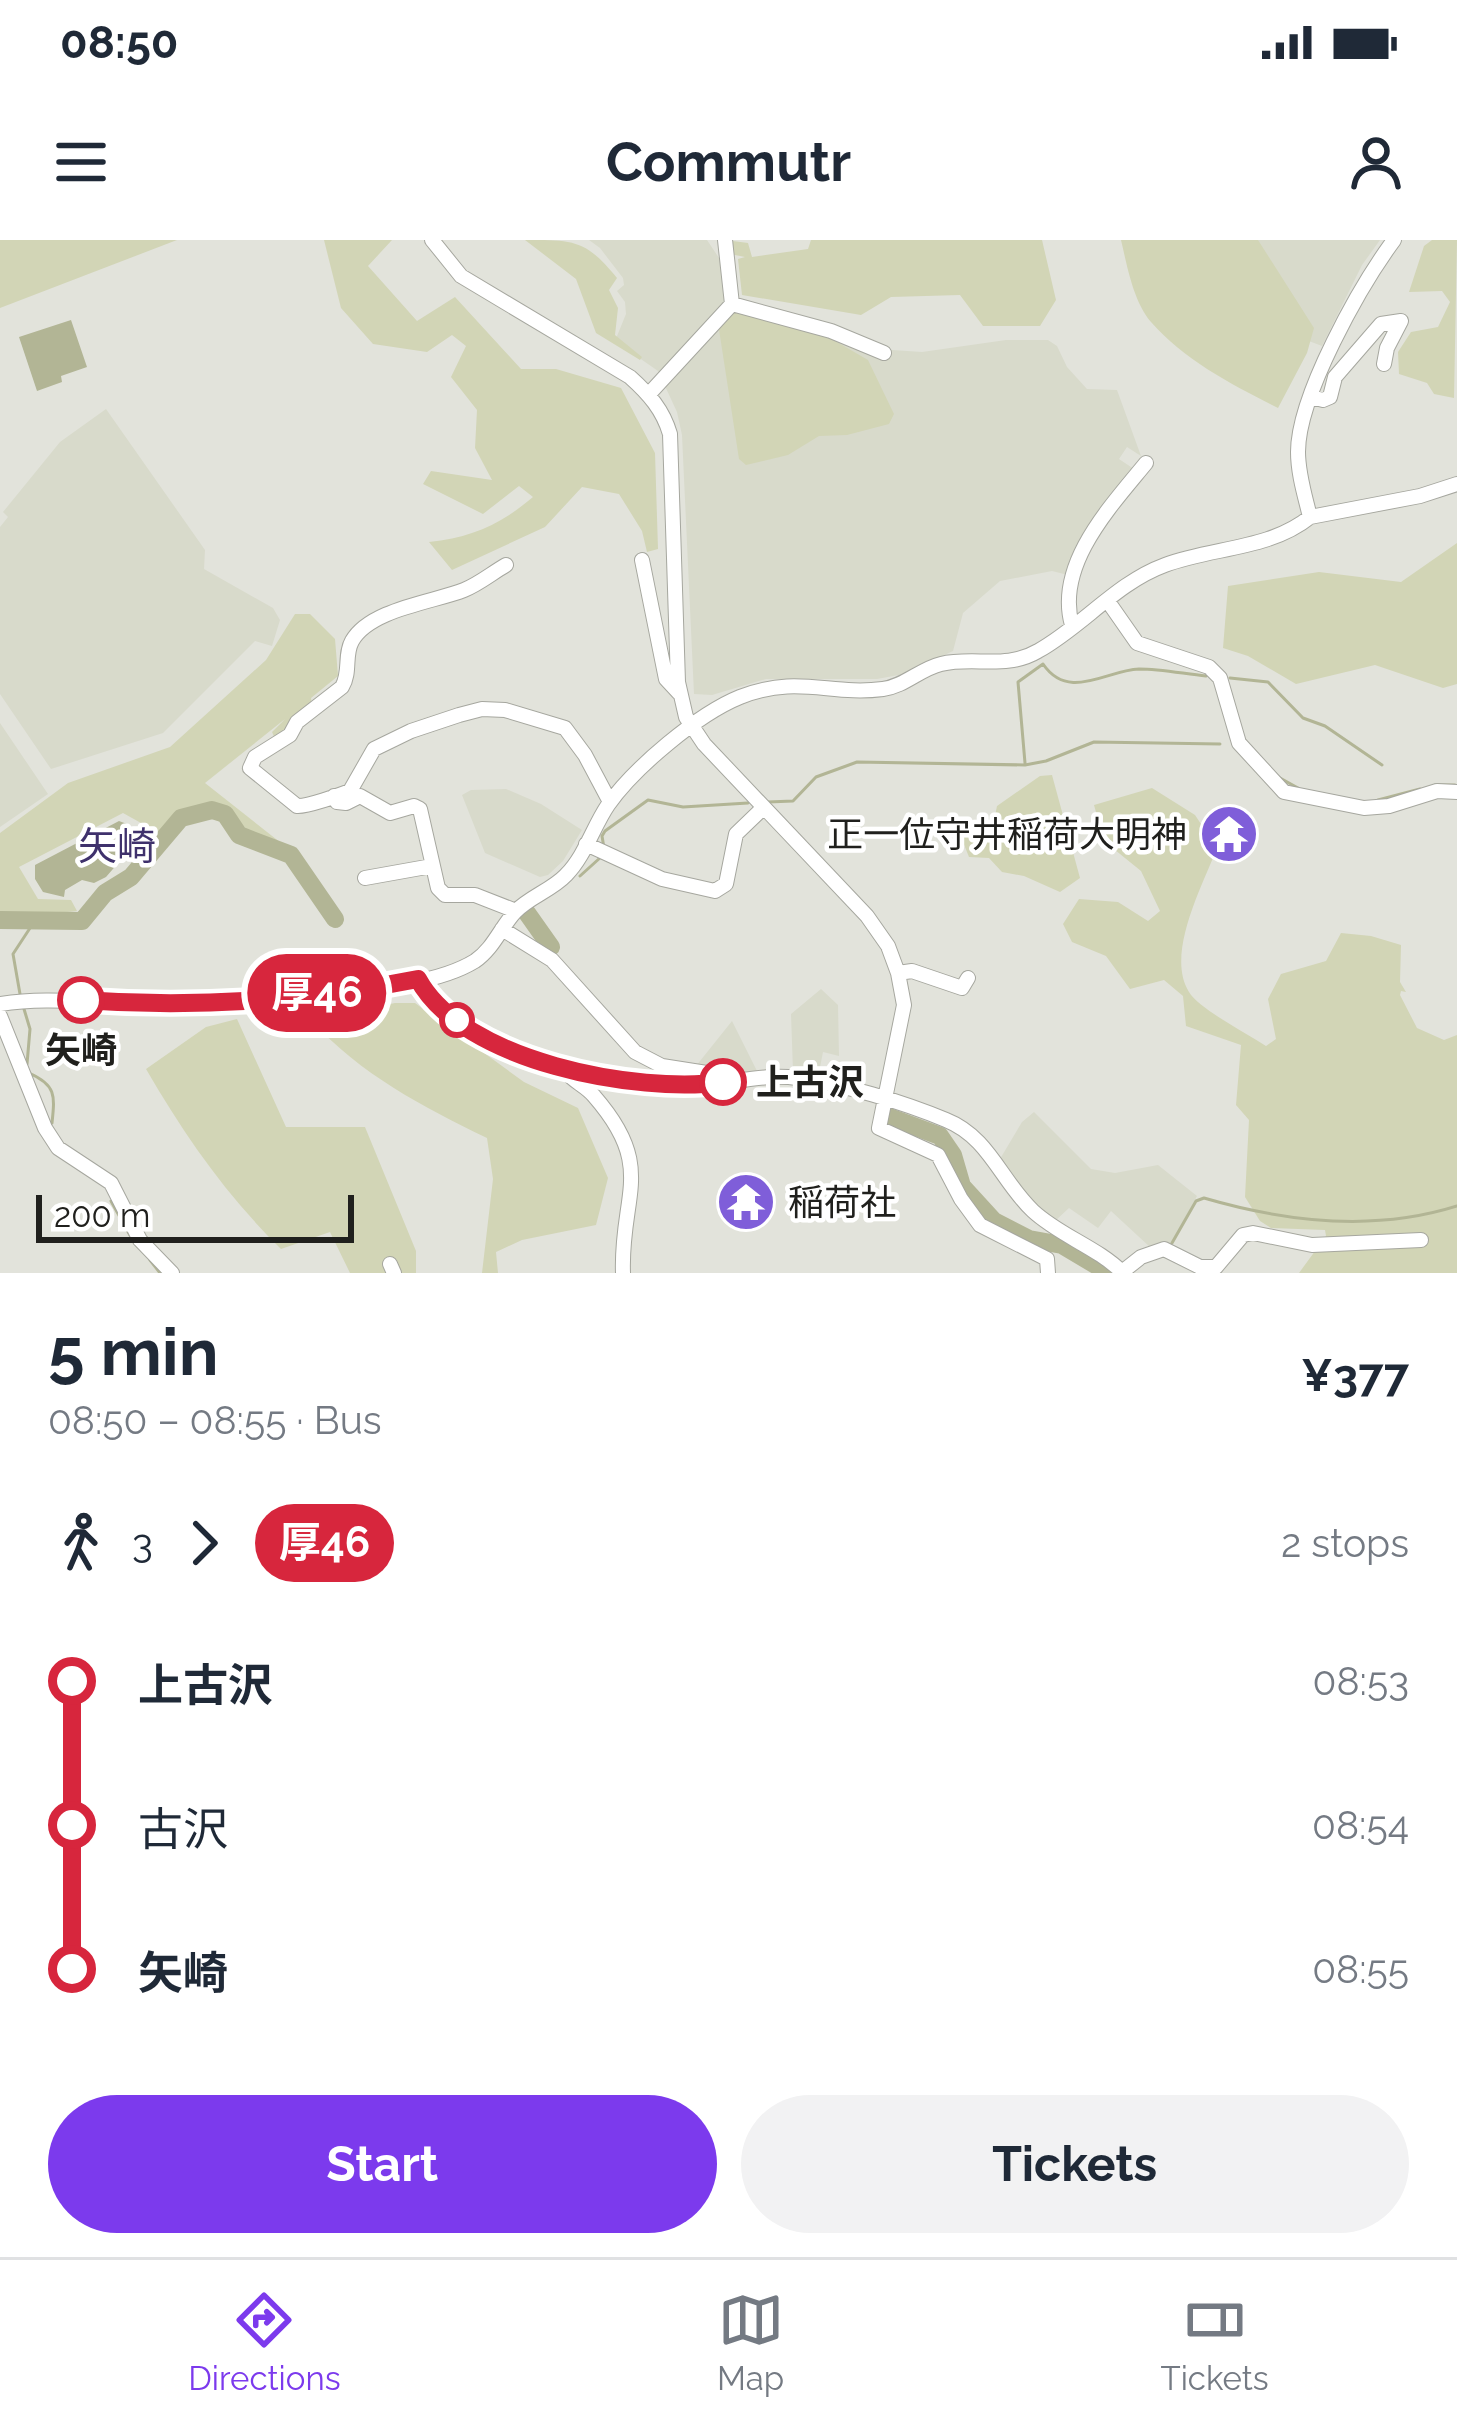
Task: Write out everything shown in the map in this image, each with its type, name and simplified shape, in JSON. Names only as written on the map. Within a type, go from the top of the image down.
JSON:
[{"type":"street","points":[[433,240],[460,276],[595,354],[649,394],[665,418],[670,434],[679,693],[691,726],[867,916],[888,946],[904,1005],[879,1128],[938,1155],[980,1225],[1047,1259],[1048,1273]]},
{"type":"street","points":[[649,394],[732,304],[725,240]]},
{"type":"street","points":[[1310,517],[1298,453],[1301,422],[1363,287],[1394,240]]},
{"type":"street","points":[[732,304],[805,323],[884,353]]},
{"type":"street","points":[[1312,397],[1327,399],[1335,377],[1381,324],[1401,321],[1384,364]]},
{"type":"street","points":[[1072,625],[1067,606],[1080,554],[1145,463]]},
{"type":"street","points":[[7,1003],[233,999],[374,988],[475,961],[516,910],[597,849],[610,802],[691,726],[736,699],[774,686],[883,689],[940,664],[1012,662],[1038,652],[1148,572],[1296,528],[1310,517],[1420,496],[1457,484]]},
{"type":"street","points":[[642,560],[666,680],[679,693]]},
{"type":"street","points":[[499,568],[468,589],[402,608],[365,629],[351,642],[342,687],[297,722],[290,735],[250,762],[250,768],[296,806],[310,806],[357,785],[374,749],[411,731],[482,709],[505,710],[565,728],[610,802]]},
{"type":"street","points":[[1107,600],[1137,643],[1209,667],[1220,678],[1239,743],[1284,792],[1364,808],[1389,806],[1437,791],[1457,792]]},
{"type":"street","points":[[334,796],[337,802],[346,803],[360,796],[390,813],[413,806],[420,809],[438,888],[446,895],[475,896],[516,910]]},
{"type":"street","points":[[597,849],[662,879],[715,891],[726,884],[736,834],[763,808]]},
{"type":"street","points":[[364,878],[432,866]]},
{"type":"street","points":[[502,929],[552,960],[635,1052],[662,1066],[713,1074],[726,1082]]},
{"type":"street","points":[[898,973],[912,971],[962,988],[968,978]]},
{"type":"street","points":[[418,979],[461,1024],[566,1072],[689,1085],[802,1078],[947,1120],[983,1144],[1033,1210],[1123,1273],[1141,1257],[1164,1249],[1200,1267],[1216,1267],[1243,1235],[1253,1233],[1312,1245],[1421,1240]]},
{"type":"street","points":[[0,1016],[45,1128],[58,1148],[111,1183],[140,1240],[172,1273]]},
{"type":"street","points":[[566,1072],[593,1094],[632,1158],[623,1273]]},
{"type":"shaded area","points":[[0,240],[177,240],[0,308]]},
{"type":"shaded area","points":[[324,240],[392,240],[368,266],[417,321],[455,297],[521,369],[556,369],[621,388],[655,453],[658,549],[647,552],[642,531],[619,494],[582,487],[545,527],[452,570],[429,542],[485,528],[533,497],[519,486],[483,514],[423,484],[431,471],[492,480],[475,448],[477,410],[451,377],[466,346],[452,335],[427,352],[373,344],[341,308]]},
{"type":"shaded area","points":[[525,240],[578,245],[606,265],[617,278],[609,290],[618,308],[615,335],[640,360],[596,333],[576,279]]},
{"type":"shaded area","points":[[589,240],[707,240],[733,279],[738,299],[892,350],[922,352],[1006,340],[1048,340],[1087,389],[1117,390],[1141,456],[1127,447],[1119,459],[1134,469],[1068,575],[1052,571],[1000,581],[963,613],[953,651],[904,674],[877,679],[766,679],[712,695],[694,694],[682,435],[677,412],[658,371],[615,341],[626,314],[617,291],[624,285],[623,278]]},
{"type":"shaded area","points":[[725,240],[748,243],[752,257],[808,249],[811,240],[1042,240],[1056,300],[1040,326],[983,326],[960,295],[891,297],[861,315],[742,295],[738,259],[745,257],[730,254]]},
{"type":"shaded area","points":[[1121,240],[1258,240],[1314,328],[1307,353],[1278,408],[1227,381],[1164,336],[1135,293]]},
{"type":"shaded area","points":[[1238,240],[1380,240],[1362,265],[1322,346],[1301,338]]},
{"type":"shaded area","points":[[1432,240],[1457,240],[1454,398],[1434,394],[1427,383],[1399,374],[1398,352],[1411,332],[1438,327],[1450,302],[1442,291],[1409,292],[1424,246]]},
{"type":"shaded area","points":[[746,309],[823,334],[868,360],[894,414],[889,424],[847,435],[819,436],[788,455],[746,465],[739,459],[718,323],[730,311]]},
{"type":"shaded area","points":[[71,320],[87,367],[37,391],[19,337]]},
{"type":"shaded area","points":[[106,409],[205,550],[204,569],[273,608],[280,620],[272,646],[255,641],[163,733],[51,769],[0,694],[0,527],[8,517],[3,512],[60,442]]},
{"type":"shaded area","points":[[1457,543],[1457,684],[1443,688],[1375,665],[1296,684],[1248,656],[1223,648],[1228,586],[1319,572],[1401,582]]},
{"type":"shaded area","points":[[295,614],[310,614],[335,639],[338,676],[311,698],[312,706],[276,741],[272,732],[285,719],[205,783],[281,843],[279,853],[199,811],[173,824],[134,855],[145,835],[141,823],[123,813],[19,867],[38,899],[71,900],[77,911],[0,919],[0,833],[68,783],[170,747],[266,660]]},
{"type":"shaded area","points":[[0,723],[48,794],[0,827]]},
{"type":"shaded area","points":[[1052,775],[1080,878],[1060,892],[1002,872],[989,858],[969,857],[961,837],[992,831],[997,806],[1040,776]]},
{"type":"shaded area","points":[[1152,788],[1195,815],[1217,848],[1189,920],[1181,959],[1189,992],[1224,1021],[1266,1046],[1276,1039],[1268,999],[1281,974],[1326,961],[1341,933],[1401,945],[1400,982],[1406,992],[1400,995],[1417,1028],[1444,1040],[1457,1035],[1457,1273],[1299,1273],[1326,1236],[1325,1230],[1271,1228],[1260,1221],[1245,1197],[1249,1120],[1236,1105],[1241,1045],[1186,1026],[1183,996],[1164,980],[1130,989],[1106,956],[1072,942],[1063,924],[1079,899],[1118,902],[1148,921],[1160,911],[1141,871],[1104,841],[1094,805]]},
{"type":"shaded area","points":[[506,789],[582,830],[548,875],[540,877],[485,853],[462,795],[471,790]]},
{"type":"shaded area","points":[[119,821],[133,835],[106,877],[94,883],[82,880],[65,890],[64,897],[43,892],[35,879],[35,865]]},
{"type":"shaded area","points":[[821,989],[838,1005],[839,1056],[823,1052],[818,1077],[793,1071],[791,1014]]},
{"type":"shaded area","points":[[415,1003],[524,1082],[578,1108],[608,1178],[596,1225],[522,1240],[496,1252],[498,1273],[482,1273],[493,1179],[487,1138],[372,1073],[312,1021]]},
{"type":"shaded area","points":[[237,1019],[286,1127],[365,1127],[416,1251],[416,1273],[350,1273],[330,1232],[281,1249],[242,1208],[191,1141],[146,1069],[206,1027]]},
{"type":"shaded area","points":[[732,1021],[758,1073],[692,1071]]},
{"type":"shaded area","points":[[1034,1112],[1091,1169],[1115,1173],[1158,1165],[1197,1196],[1170,1246],[1151,1248],[1111,1211],[1098,1228],[1069,1208],[1054,1222],[1028,1200],[1000,1159],[1022,1122]]},
{"type":"waterway","points":[[1025,763],[1018,682],[1043,664],[1053,675],[1076,683],[1139,669],[1206,676]]},
{"type":"waterway","points":[[1230,678],[1268,682],[1303,718],[1325,726],[1382,765]]},
{"type":"waterway","points":[[768,802],[793,801],[816,777],[857,762],[1025,765],[1094,742],[1220,744]]},
{"type":"waterway","points":[[1280,778],[1298,788]]},
{"type":"waterway","points":[[1435,785],[1455,785]]},
{"type":"waterway","points":[[1378,800],[1420,789]]},
{"type":"waterway","points":[[604,848],[605,831],[648,800],[683,807],[748,803]]},
{"type":"waterway","points":[[0,920],[82,921],[105,893],[131,877],[181,818],[212,810],[225,814],[239,835],[291,855],[335,919]]},
{"type":"waterway","points":[[580,876],[601,857]]},
{"type":"waterway","points":[[527,913],[551,947]]},
{"type":"waterway","points":[[20,994],[13,954],[34,922]]},
{"type":"waterway","points":[[24,1009],[30,1029],[27,1064]]},
{"type":"waterway","points":[[29,1073],[52,1092],[52,1123]]},
{"type":"waterway","points":[[889,1117],[940,1136],[953,1155],[962,1186],[994,1221],[1029,1239],[1062,1245],[1109,1273]]},
{"type":"waterway","points":[[1172,1243],[1196,1201],[1204,1198],[1330,1221],[1394,1219],[1457,1206]]},
{"type":"waterway","points":[[111,1201],[132,1239]]},
{"type":"waterway","points":[[150,1260],[160,1273]]},
{"type":"bus line","name":"厚46","points":[[81,1000],[233,999],[374,988],[418,979],[461,1024],[566,1072],[689,1085],[723,1082]]},
{"type":"place","name":"正一位守井稲荷大明神","points":[[1229,834]]},
{"type":"place","name":"矢崎","points":[[81,1000]]},
{"type":"place","name":"上古沢","points":[[723,1082]]},
{"type":"place","name":"稲荷社","points":[[746,1202]]},
{"type":"district","name":"矢崎","points":[[117,846]]}]
